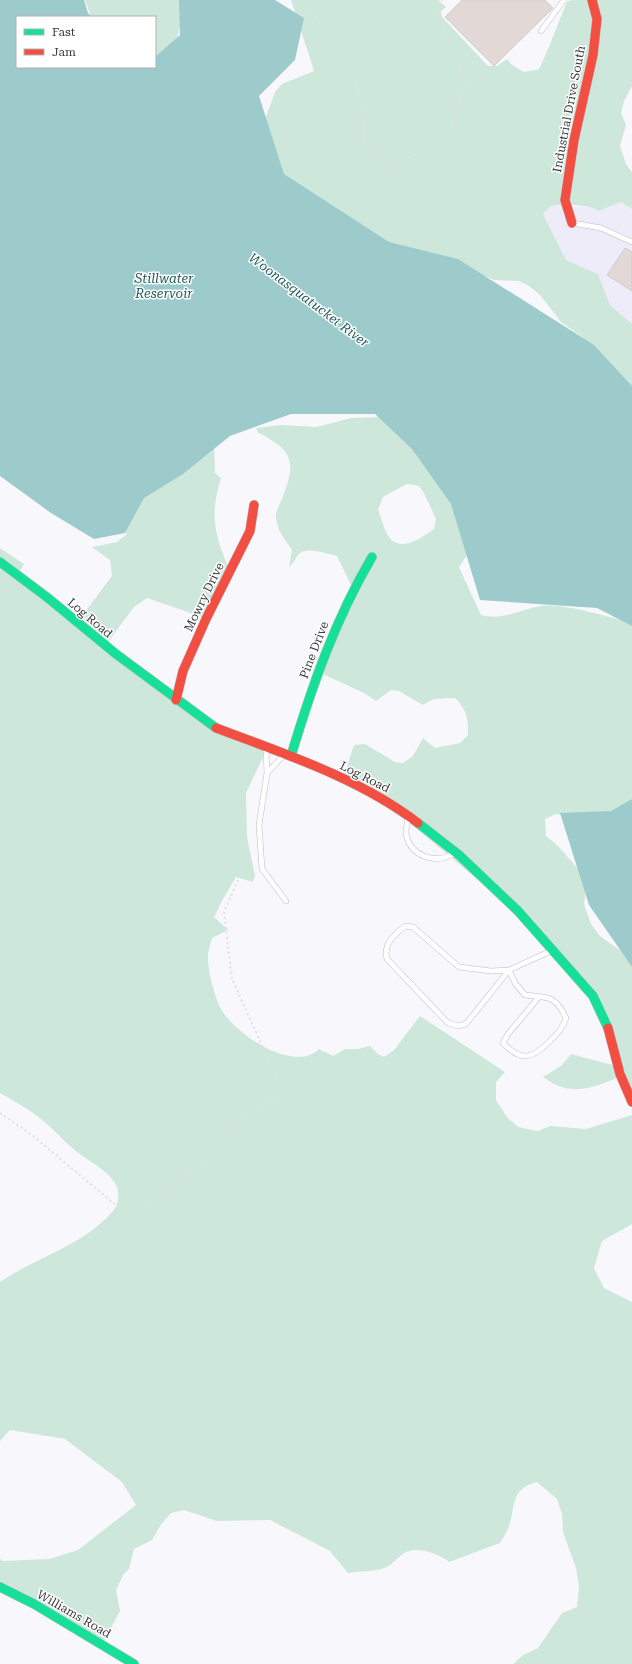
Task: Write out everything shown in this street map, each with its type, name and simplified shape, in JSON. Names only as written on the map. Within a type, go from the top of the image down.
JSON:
[{"type":"street","name":"Industrial Drive South","points":[[572,223],[565,200],[574,140],[594,48],[598,19],[592,0]]},
{"type":"street","name":"Mowry Drive","points":[[176,700],[183,671],[206,619],[250,531],[254,505]]},
{"type":"street","name":"Pine Drive","points":[[288,755],[328,640],[358,579],[372,557]]},
{"type":"street","name":"Log Road","points":[[0,562],[212,727],[288,755],[346,780],[398,808],[456,852],[518,911],[593,996],[611,1034],[620,1074],[632,1102]]},
{"type":"street","name":"Williams Road","points":[[0,1587],[34,1604],[134,1664]]},
{"type":"lane","points":[[541,31],[564,0]]},
{"type":"lane","points":[[572,223],[601,228],[632,242]]},
{"type":"lane","points":[[266,747],[267,773],[260,825],[262,870],[286,901]]},
{"type":"lane","points":[[267,773],[288,755]]},
{"type":"lane","points":[[409,816],[406,834],[412,846],[422,856],[434,859],[446,858],[456,852]]},
{"type":"lane","points":[[509,970],[466,1024],[458,1026],[448,1023],[388,959],[385,952],[387,944],[395,933],[405,926],[413,927],[459,967],[491,971],[509,970],[554,950]]},
{"type":"lane","points":[[509,970],[515,983],[525,995],[539,997],[547,996],[558,1003],[566,1018],[564,1028],[537,1054],[523,1056],[511,1052],[503,1044],[508,1034],[539,997]]},
{"type":"path","points":[[305,0],[342,58],[360,93],[366,148],[390,167],[449,138],[466,83],[438,14],[442,0]]},
{"type":"path","points":[[0,1113],[33,1136],[129,1216],[223,1149],[242,1118],[283,1092],[232,979],[224,912],[244,867],[261,848]]},
{"type":"shaded area","points":[[621,202],[632,209],[632,324],[610,305],[598,274],[566,260],[543,214],[549,207],[563,203],[574,206],[595,208],[599,211]]},
{"type":"green space","points":[[85,0],[187,0],[176,42],[156,57],[156,16],[91,16]]},
{"type":"green space","points":[[291,0],[438,0],[446,7],[441,11],[442,17],[488,66],[497,66],[507,59],[512,65],[524,72],[539,69],[567,2],[571,0],[632,0],[632,86],[624,101],[621,113],[626,125],[620,146],[626,164],[632,172],[632,209],[621,202],[599,211],[590,207],[567,204],[554,205],[547,209],[543,214],[566,260],[598,274],[610,305],[632,324],[632,399],[596,352],[582,337],[561,322],[540,295],[529,286],[519,281],[494,280],[480,274],[429,260],[420,250],[347,237],[255,147],[275,92],[282,84],[314,71]]},
{"type":"green space","points":[[378,417],[440,455],[467,555],[459,567],[481,615],[496,617],[504,616],[534,607],[551,606],[574,608],[632,623],[632,816],[598,820],[556,814],[545,819],[546,836],[557,845],[581,872],[586,889],[584,904],[591,924],[600,936],[632,959],[632,1105],[620,1077],[600,1085],[581,1089],[572,1089],[553,1083],[543,1077],[561,1066],[571,1054],[616,1066],[596,1004],[515,911],[392,808],[342,781],[354,745],[365,744],[395,762],[403,763],[413,756],[423,738],[435,748],[460,743],[468,735],[466,715],[462,706],[455,698],[434,699],[423,705],[399,691],[391,690],[376,701],[364,693],[316,671],[352,587],[337,556],[317,551],[307,551],[299,554],[289,567],[292,550],[280,532],[276,516],[287,484],[290,461],[282,448],[258,433],[256,428],[281,425],[317,427],[351,418]],"holes":[[[407,484],[419,486],[424,493],[436,519],[434,529],[409,543],[403,544],[393,541],[390,539],[384,527],[378,510],[383,497]]]},
{"type":"green space","points":[[214,434],[215,473],[221,478],[215,504],[215,526],[217,536],[230,571],[205,618],[147,598],[134,607],[108,642],[169,694],[266,751],[246,793],[247,837],[255,876],[253,882],[236,877],[214,917],[228,930],[212,938],[208,951],[209,968],[216,998],[228,1019],[252,1039],[266,1048],[281,1054],[295,1057],[308,1055],[319,1049],[333,1056],[345,1049],[358,1049],[370,1046],[378,1054],[384,1057],[394,1050],[420,1016],[505,1072],[496,1082],[496,1100],[507,1117],[518,1127],[538,1131],[550,1126],[586,1129],[632,1115],[632,1224],[602,1241],[594,1268],[604,1288],[632,1302],[632,1664],[513,1664],[523,1655],[538,1648],[562,1613],[577,1607],[579,1587],[576,1568],[563,1532],[562,1514],[557,1499],[537,1482],[528,1485],[518,1493],[509,1526],[500,1543],[449,1562],[440,1556],[423,1550],[411,1550],[384,1568],[348,1573],[330,1551],[270,1520],[217,1521],[184,1510],[171,1513],[160,1526],[152,1540],[134,1549],[129,1569],[123,1575],[116,1590],[120,1611],[103,1643],[0,1586],[0,1559],[3,1561],[49,1559],[78,1550],[136,1505],[122,1482],[65,1439],[10,1430],[0,1441],[0,1282],[88,1233],[113,1211],[118,1202],[118,1195],[116,1185],[109,1175],[72,1148],[41,1119],[26,1108],[0,1093],[0,548],[24,564],[18,574],[79,620],[112,576],[110,560],[92,547],[117,542],[126,535],[127,517],[136,499]]},
{"type":"water","name":"Stillwater Reservoir","points":[[0,0],[84,0],[88,13],[91,16],[16,16],[16,68],[156,68],[156,56],[180,35],[179,0],[275,0],[304,18],[295,60],[259,96],[284,174],[389,242],[458,259],[594,345],[632,386],[632,626],[597,608],[480,600],[451,504],[412,449],[375,414],[291,414],[230,436],[183,474],[144,498],[125,533],[94,539],[51,513],[0,476]]},
{"type":"water","points":[[632,799],[632,967],[589,905],[560,813],[611,811]]},
{"type":"building","points":[[462,0],[545,0],[553,8],[494,66],[445,17]]},
{"type":"building","points":[[625,248],[632,252],[632,291],[607,275]]},
{"type":"traffic: fast","points":[[291,756],[307,704],[336,629],[372,557]]},
{"type":"traffic: fast","points":[[0,562],[48,598],[116,654],[216,728]]},
{"type":"traffic: fast","points":[[418,823],[459,855],[518,911],[593,996],[608,1028]]},
{"type":"traffic: fast","points":[[0,1587],[34,1604],[134,1664]]},
{"type":"traffic: jam","points":[[572,223],[565,200],[574,140],[593,55],[597,19],[592,0]]},
{"type":"traffic: jam","points":[[176,700],[183,671],[206,619],[250,531],[254,505]]},
{"type":"traffic: jam","points":[[216,728],[321,768],[371,793],[418,823]]},
{"type":"traffic: jam","points":[[608,1028],[620,1074],[632,1102]]},
{"type":"water label","name":"Woonasquatucket River","points":[[309,300]]}]
